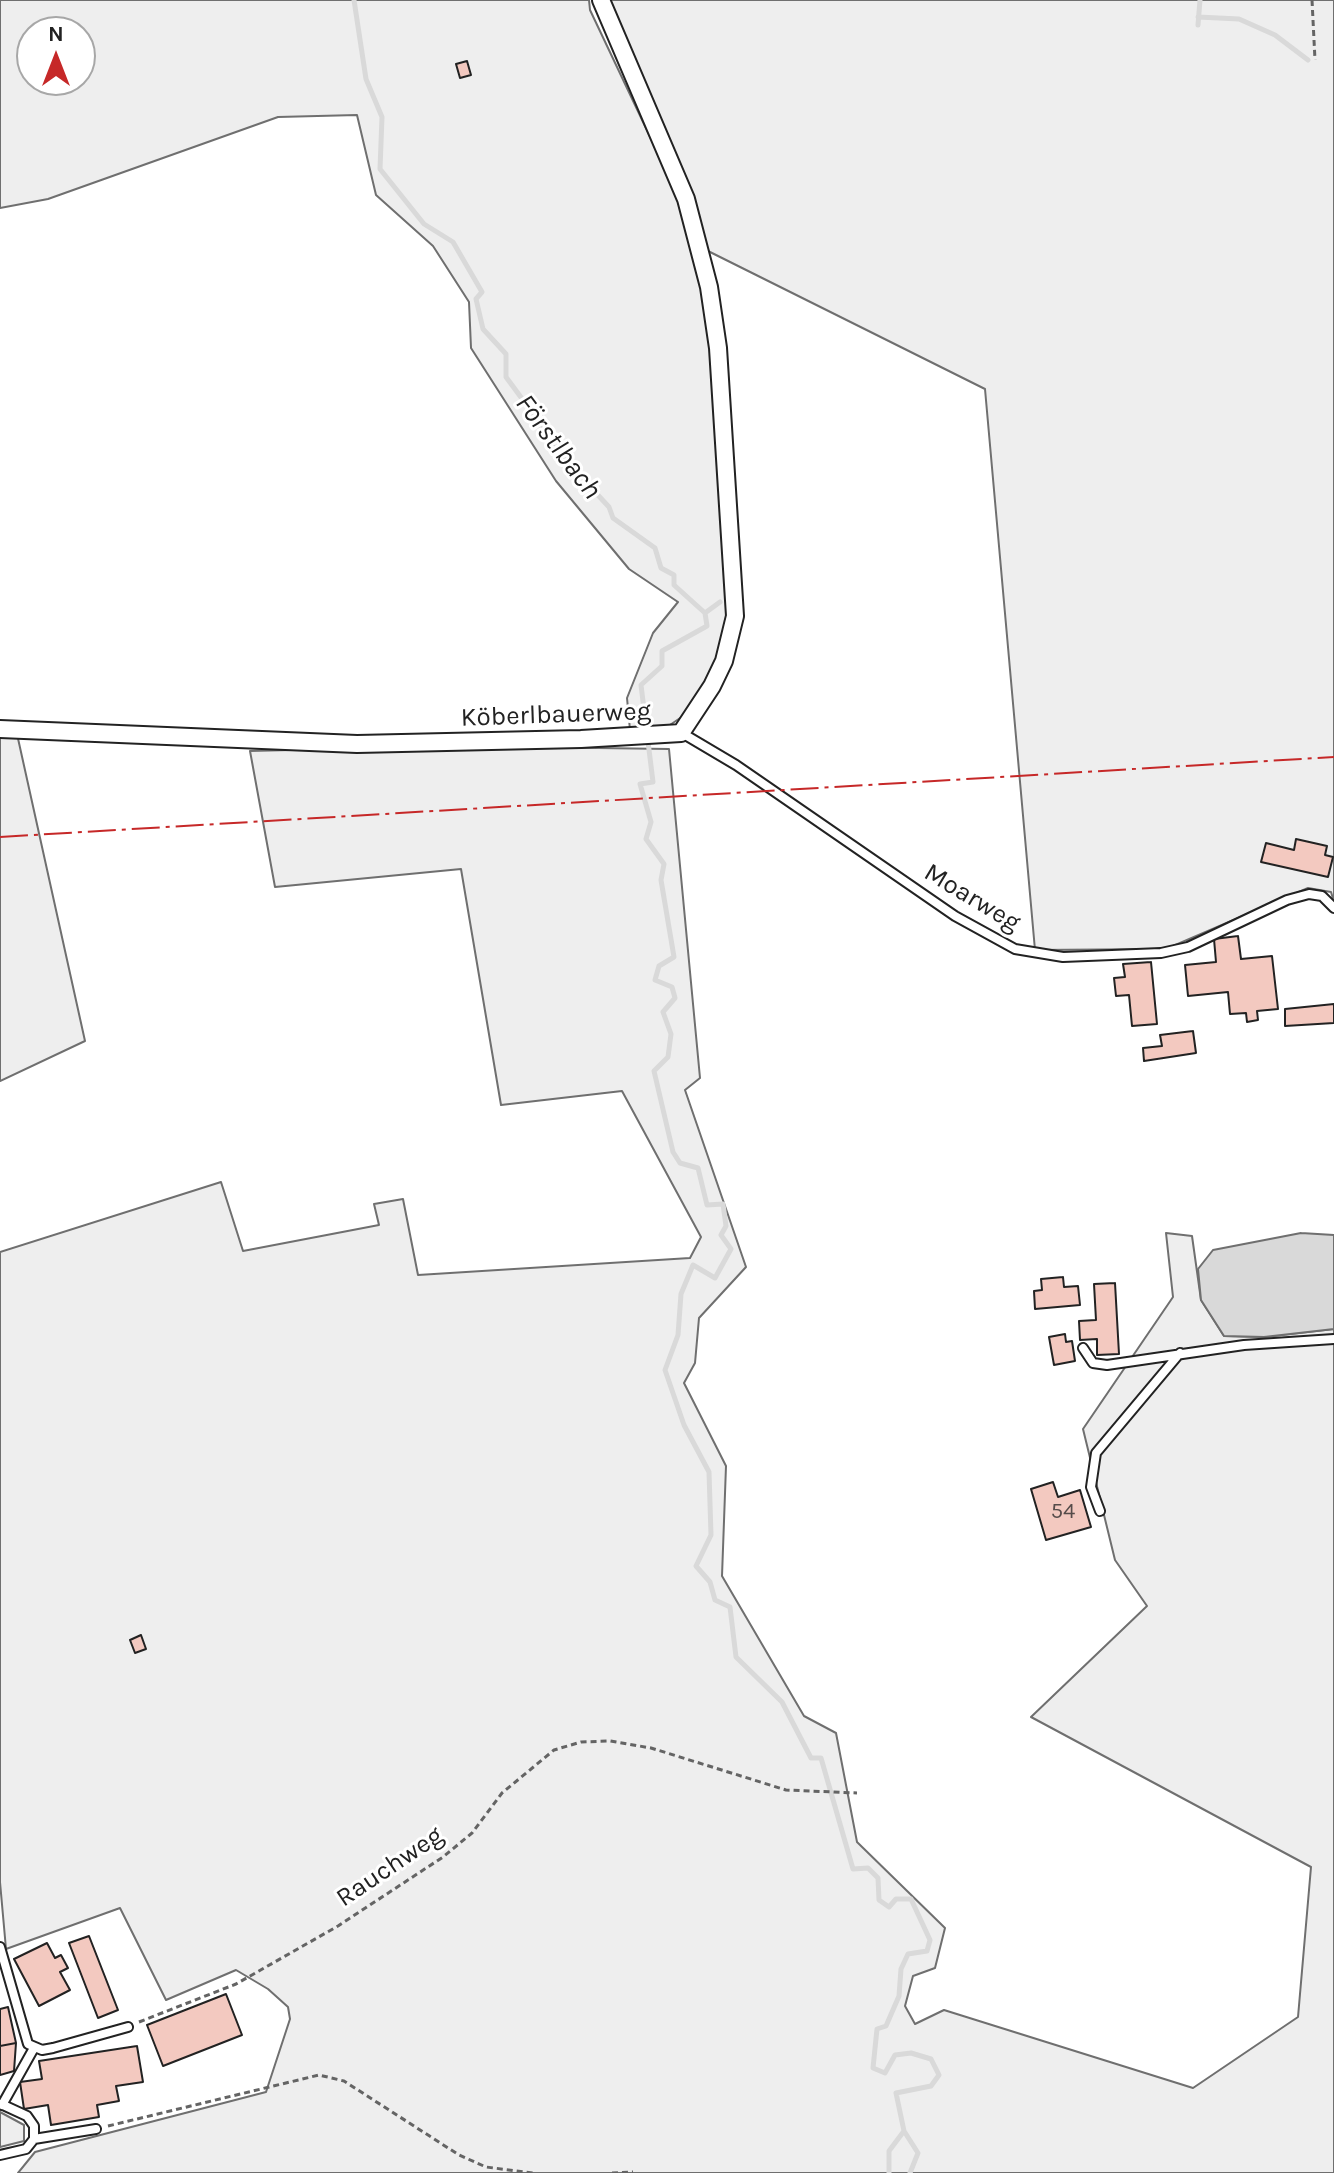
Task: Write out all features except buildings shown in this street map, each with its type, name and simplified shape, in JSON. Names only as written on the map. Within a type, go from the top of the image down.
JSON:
[{"type":"street","name":"Köberlbauerweg","points":[[0,729],[357,744],[681,733],[712,686],[724,661],[735,616],[718,348],[709,287],[686,199],[601,0]]},
{"type":"lane","name":"Moarweg","points":[[681,733],[736,765],[955,916],[1015,949],[1063,957],[1161,953],[1188,947],[1287,900],[1309,894],[1322,896],[1334,908]]},
{"type":"lane","points":[[1083,1348],[1093,1363],[1107,1365],[1180,1353],[1334,1339]]},
{"type":"lane","points":[[1100,1511],[1091,1487],[1096,1453],[1180,1353]]},
{"type":"lane","points":[[0,1947],[23,2035],[34,2048],[53,2048],[128,2027]]},
{"type":"lane","points":[[34,2048],[1,2105],[31,2120],[34,2139]]},
{"type":"lane","points":[[0,2155],[26,2149],[34,2139],[96,2129]]},
{"type":"path","points":[[1312,0],[1315,60]]},
{"type":"path","name":"Rauchweg","points":[[128,2027],[236,1984],[338,1926],[443,1857],[472,1833],[502,1793],[554,1750],[581,1742],[610,1741],[651,1748],[786,1790],[857,1793]]},
{"type":"path","points":[[96,2129],[319,2075],[344,2081],[459,2155],[486,2167],[533,2173]]},
{"type":"path","points":[[612,2173],[633,2172]]},
{"type":"shaded area","points":[[0,0],[589,0],[590,10],[671,181],[694,242],[701,274],[713,374],[727,613],[719,660],[689,712],[664,729],[630,730],[627,698],[653,633],[678,602],[629,569],[556,481],[471,348],[469,302],[433,246],[376,195],[357,115],[278,117],[48,199],[0,208]]},
{"type":"shaded area","points":[[605,0],[1334,0],[1334,902],[1331,892],[1308,888],[1166,949],[1035,950],[985,389],[706,250]]},
{"type":"shaded area","points":[[0,734],[17,734],[85,1041],[0,1081]]},
{"type":"shaded area","points":[[455,746],[669,749],[700,1078],[685,1090],[746,1267],[699,1318],[695,1363],[684,1383],[726,1466],[722,1576],[804,1716],[836,1733],[857,1842],[945,1928],[935,1968],[913,1976],[905,2006],[915,2024],[944,2010],[1193,2088],[1298,2017],[1311,1867],[1031,1717],[1147,1606],[1115,1560],[1083,1429],[1173,1297],[1166,1233],[1192,1236],[1201,1300],[1224,1336],[1264,1337],[1334,1329],[1334,2173],[18,2173],[35,2152],[266,2092],[290,2019],[288,2007],[268,1989],[236,1970],[166,2000],[120,1908],[6,1949],[0,1882],[0,1252],[221,1182],[243,1251],[379,1225],[374,1204],[403,1199],[418,1275],[690,1258],[701,1237],[622,1091],[501,1105],[461,869],[275,887],[250,751]]},
{"type":"shaded area","points":[[1301,1233],[1334,1235],[1334,1329],[1264,1337],[1224,1336],[1201,1300],[1198,1269],[1213,1250]]},
{"type":"shaded area","points":[[0,2112],[24,2125],[24,2141],[0,2147]]},
{"type":"waterway","name":"Förstlbach","points":[[354,0],[366,79],[382,117],[380,169],[424,224],[453,242],[482,292],[476,299],[483,329],[506,354],[506,377],[537,419],[543,436],[609,507],[613,518],[655,548],[661,568],[674,575],[674,585],[705,613],[707,626],[662,651],[662,666],[641,685],[653,782],[640,784],[651,822],[646,839],[664,864],[661,880],[674,957],[659,966],[655,980],[672,987],[675,998],[663,1012],[671,1034],[668,1057],[654,1071],[673,1152],[680,1163],[698,1168],[707,1205],[723,1204],[726,1226],[721,1235],[731,1249],[715,1278],[693,1265],[681,1294],[678,1335],[665,1370],[684,1425],[709,1472],[711,1535],[696,1566],[710,1582],[715,1600],[730,1607],[736,1657],[782,1702],[811,1758],[821,1758],[853,1869],[868,1868],[878,1878],[879,1900],[889,1907],[896,1899],[911,1899],[930,1940],[927,1951],[908,1954],[901,1969],[899,1996],[886,2026],[877,2029],[873,2068],[885,2073],[895,2055],[911,2053],[931,2059],[939,2075],[931,2086],[896,2093],[904,2131],[889,2151],[889,2173]]},
{"type":"waterway","points":[[1198,25],[1200,0]]},
{"type":"waterway","points":[[1198,17],[1239,19],[1275,35],[1308,60]]},
{"type":"waterway","points":[[705,613],[720,602]]},
{"type":"waterway","points":[[904,2131],[918,2153],[910,2173]]},
{"type":"power","points":[[0,837],[1334,757]]}]
